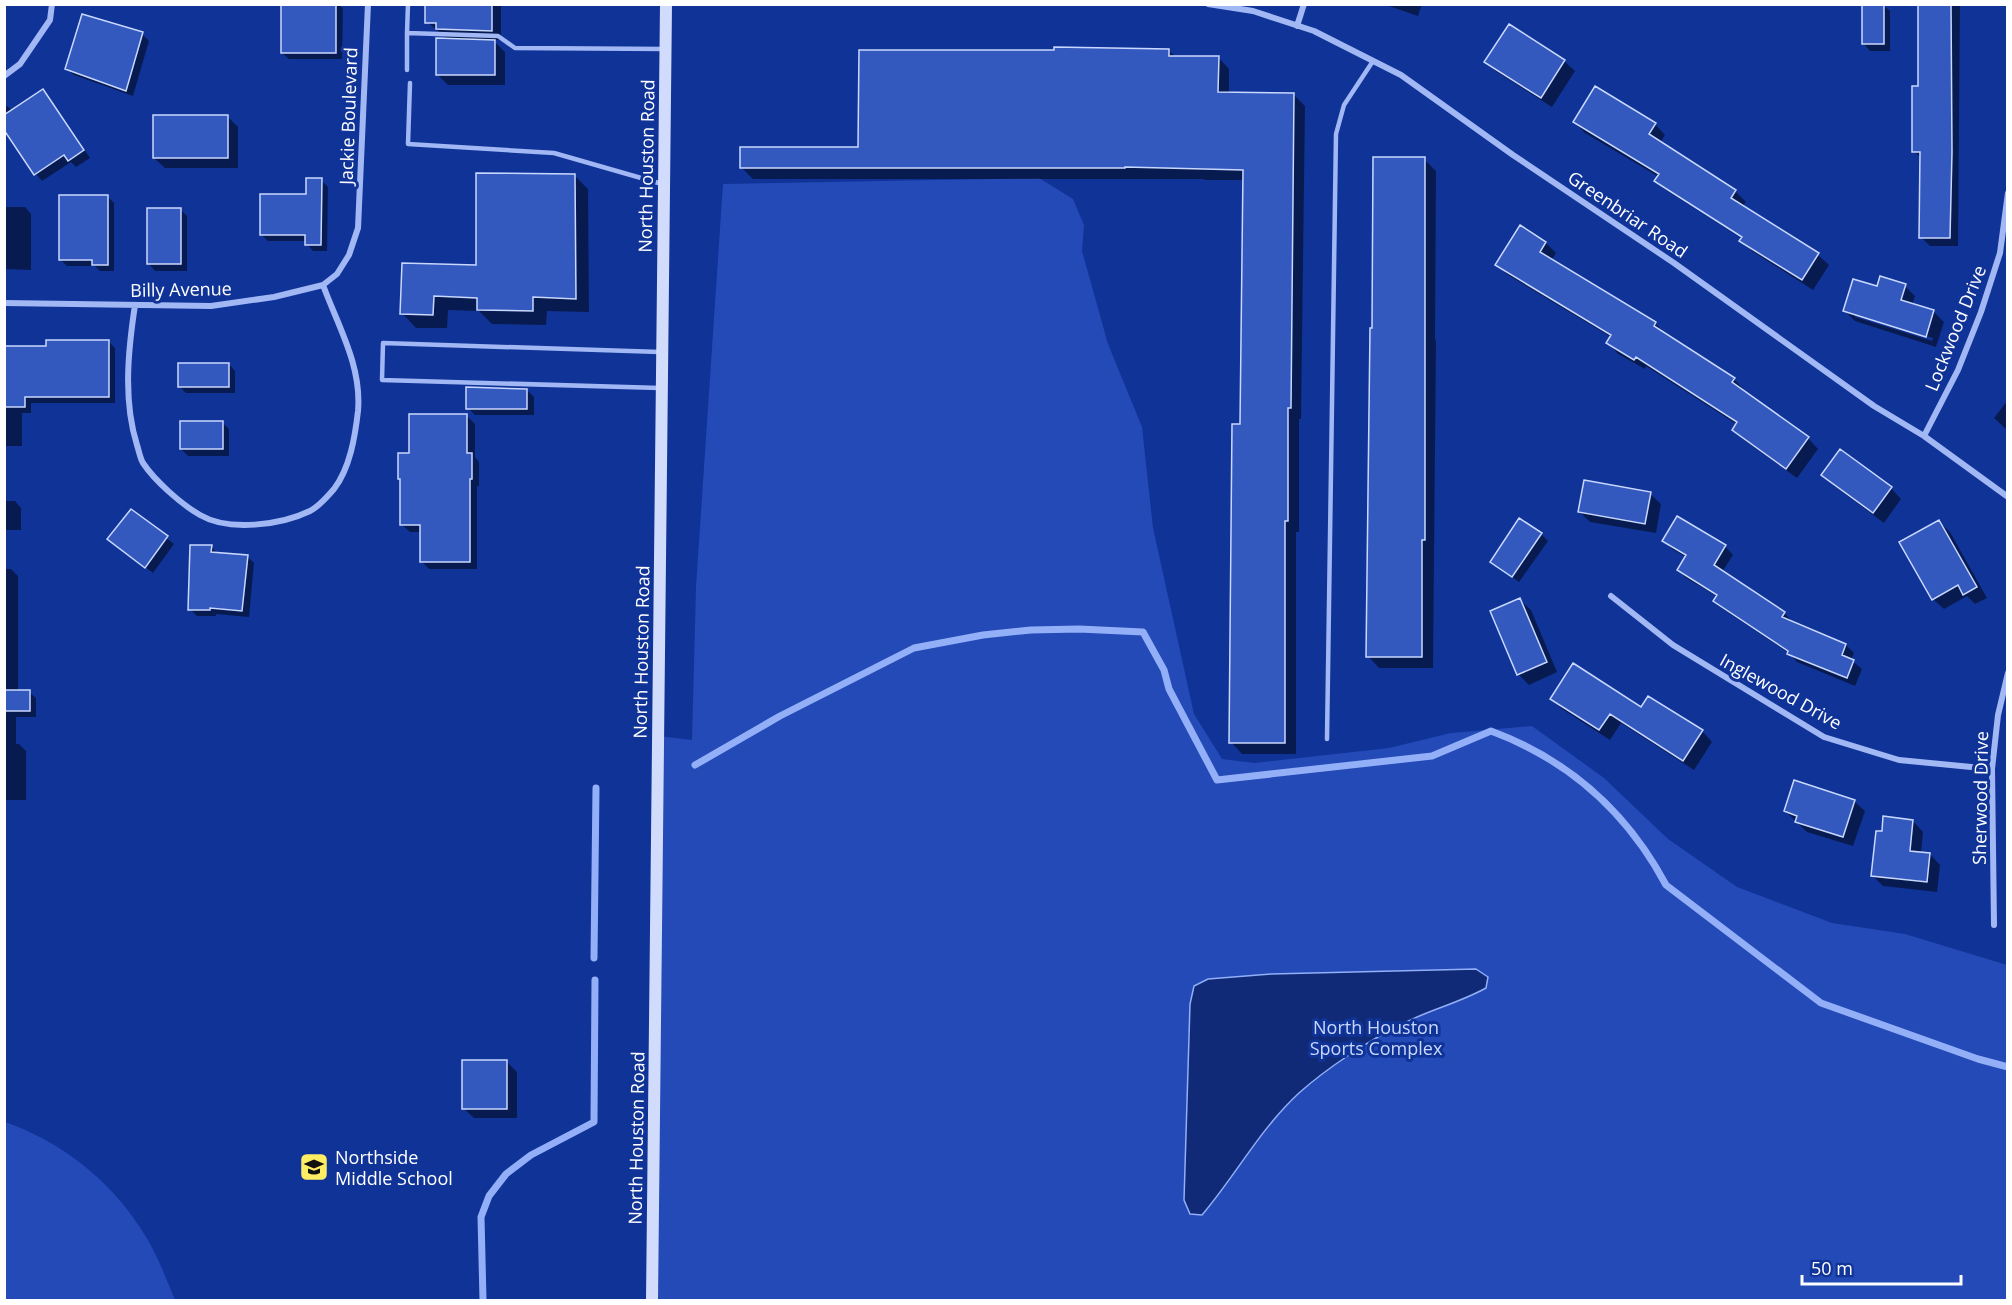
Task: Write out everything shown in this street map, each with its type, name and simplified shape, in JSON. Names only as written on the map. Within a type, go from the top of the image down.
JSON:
[{"type":"street","points":[[4,76],[20,64],[50,20],[52,4]]},
{"type":"street","name":"Jackie Boulevard","points":[[322,285],[337,274],[349,255],[358,228],[368,4]]},
{"type":"street","name":"North Houston Road","points":[[652,1300],[666,4]]},
{"type":"street","name":"Greenbriar Road","points":[[1208,4],[1253,11],[1314,31],[1401,75],[1513,155],[1674,263],[1874,406],[1924,436],[2007,497]]},
{"type":"street","points":[[1298,26],[1304,4]]},
{"type":"street","name":"Lockwood Drive","points":[[1924,436],[1958,370],[1981,312],[2000,254],[2007,193]]},
{"type":"street","points":[[135,305],[130,339],[128,394],[132,431],[142,462],[169,491],[201,516],[221,523],[263,524],[285,521],[313,510],[334,489],[348,463],[358,410],[356,376],[345,336],[322,285]]},
{"type":"street","name":"Billy Avenue","points":[[4,303],[211,306],[274,297],[322,285]]},
{"type":"street","name":"Inglewood Drive","points":[[1611,596],[1673,645],[1824,737],[1899,760],[1992,769]]},
{"type":"street","name":"Sherwood Drive","points":[[1994,925],[1992,769],[1998,715],[2007,673]]},
{"type":"lane","points":[[407,70],[408,4]]},
{"type":"lane","points":[[407,33],[498,36],[515,48],[665,49]]},
{"type":"lane","points":[[1327,739],[1336,134],[1344,105],[1373,61]]},
{"type":"lane","points":[[410,83],[408,144],[554,153],[664,185]]},
{"type":"lane","points":[[662,352],[383,343],[382,380],[662,388]]},
{"type":"green space","name":"North Houston Sports Complex","points":[[1039,178],[1073,199],[1084,225],[1082,251],[1108,344],[1142,427],[1153,528],[1194,714],[1222,759],[1254,763],[1389,748],[1451,733],[1532,726],[1604,778],[1668,839],[1737,887],[1832,923],[1905,934],[2007,965],[2007,1300],[653,1300],[658,736],[692,740],[696,587],[723,184]]},
{"type":"green space","points":[[5,1122],[64,1151],[82,1164],[114,1194],[129,1211],[146,1237],[175,1300],[5,1300]]},
{"type":"shaded area","points":[[1476,969],[1488,977],[1486,988],[1389,1031],[1335,1065],[1299,1093],[1260,1137],[1202,1215],[1190,1214],[1184,1200],[1190,1004],[1194,986],[1208,979],[1271,974]]},
{"type":"building","points":[[281,4],[336,4],[336,53],[281,53]]},
{"type":"building","points":[[425,4],[492,4],[492,31],[436,29],[436,23],[425,23]]},
{"type":"building","points":[[1862,4],[1884,4],[1884,44],[1862,44]]},
{"type":"building","points":[[1918,4],[1951,4],[1950,238],[1919,238],[1920,152],[1912,152],[1912,86],[1918,86]]},
{"type":"building","points":[[82,14],[143,32],[126,91],[65,69]]},
{"type":"building","points":[[1509,24],[1565,60],[1541,98],[1484,62]]},
{"type":"building","points":[[436,38],[495,40],[495,75],[436,75]]},
{"type":"building","points":[[1054,47],[1169,49],[1169,56],[1219,56],[1218,92],[1294,93],[1291,408],[1288,408],[1288,521],[1285,521],[1285,743],[1229,743],[1232,424],[1240,424],[1243,170],[1125,167],[740,168],[740,147],[858,147],[859,50],[1054,50]]},
{"type":"building","points":[[1595,86],[1656,123],[1649,134],[1736,190],[1731,198],[1819,253],[1802,280],[1739,241],[1742,237],[1654,181],[1659,174],[1573,122]]},
{"type":"building","points":[[43,89],[84,150],[68,161],[64,155],[34,175],[4,130],[4,115]]},
{"type":"building","points":[[153,115],[228,115],[228,158],[153,158]]},
{"type":"building","points":[[1373,157],[1425,157],[1425,540],[1422,540],[1422,657],[1366,657]]},
{"type":"building","points":[[476,173],[575,174],[576,299],[533,297],[533,311],[477,310],[477,298],[434,296],[433,315],[400,314],[402,263],[476,265]]},
{"type":"building","points":[[306,178],[322,178],[321,245],[305,245],[305,235],[260,235],[260,194],[306,194]]},
{"type":"building","points":[[59,195],[108,195],[108,265],[92,265],[92,260],[59,260]]},
{"type":"building","points":[[147,208],[181,208],[181,264],[147,264]]},
{"type":"building","points":[[1520,225],[1546,242],[1540,252],[1656,322],[1654,326],[1735,378],[1732,382],[1809,437],[1786,469],[1732,430],[1737,422],[1636,357],[1634,360],[1606,343],[1611,335],[1495,265]]},
{"type":"building","points":[[1880,276],[1906,284],[1901,300],[1934,310],[1926,337],[1843,311],[1853,279],[1877,286]]},
{"type":"building","points":[[46,340],[109,340],[109,397],[25,397],[25,407],[4,407],[4,346],[46,346]]},
{"type":"building","points":[[178,363],[229,363],[229,387],[178,387]]},
{"type":"building","points":[[466,387],[527,389],[527,409],[466,409]]},
{"type":"building","points":[[409,414],[467,414],[467,453],[472,453],[470,562],[420,562],[420,525],[400,525],[398,453],[409,453]]},
{"type":"building","points":[[180,421],[223,421],[223,449],[180,449]]},
{"type":"building","points":[[1840,449],[1892,487],[1873,513],[1821,475]]},
{"type":"building","points":[[1584,480],[1651,492],[1645,524],[1578,512]]},
{"type":"building","points":[[131,509],[168,536],[145,568],[107,539]]},
{"type":"building","points":[[1677,516],[1726,545],[1714,565],[1785,612],[1782,617],[1846,644],[1842,655],[1854,660],[1847,678],[1787,654],[1788,651],[1713,601],[1717,595],[1677,570],[1686,555],[1662,541]]},
{"type":"building","points":[[1519,518],[1542,533],[1512,577],[1490,562]]},
{"type":"building","points":[[1939,520],[1977,587],[1963,595],[1958,585],[1932,600],[1899,542]]},
{"type":"building","points":[[190,545],[212,545],[211,552],[248,555],[242,611],[210,608],[210,610],[188,610]]},
{"type":"building","points":[[1520,598],[1547,662],[1517,675],[1490,611]]},
{"type":"building","points":[[1573,663],[1641,707],[1648,696],[1703,730],[1683,761],[1610,714],[1599,730],[1550,699]]},
{"type":"building","points":[[4,690],[30,690],[30,711],[4,711]]},
{"type":"building","points":[[1794,780],[1855,800],[1843,837],[1795,822],[1797,816],[1784,811]]},
{"type":"building","points":[[1883,816],[1913,820],[1910,851],[1930,853],[1927,882],[1871,876],[1876,831],[1882,831]]},
{"type":"building","points":[[462,1060],[507,1060],[507,1109],[462,1109]]},
{"type":"waterway","points":[[695,765],[780,716],[914,648],[983,635],[1031,630],[1079,629],[1143,632],[1164,670],[1169,689],[1217,780],[1432,756],[1491,731],[1546,757],[1570,773],[1614,812],[1633,834],[1666,885],[1821,1003],[1978,1059],[2008,1067]]},
{"type":"waterway","points":[[594,958],[596,788]]},
{"type":"waterway","points":[[483,1300],[481,1217],[489,1196],[506,1174],[531,1155],[594,1122],[595,980]]},
{"type":"place","name":"Northside Middle School","points":[[314,1167]]}]
